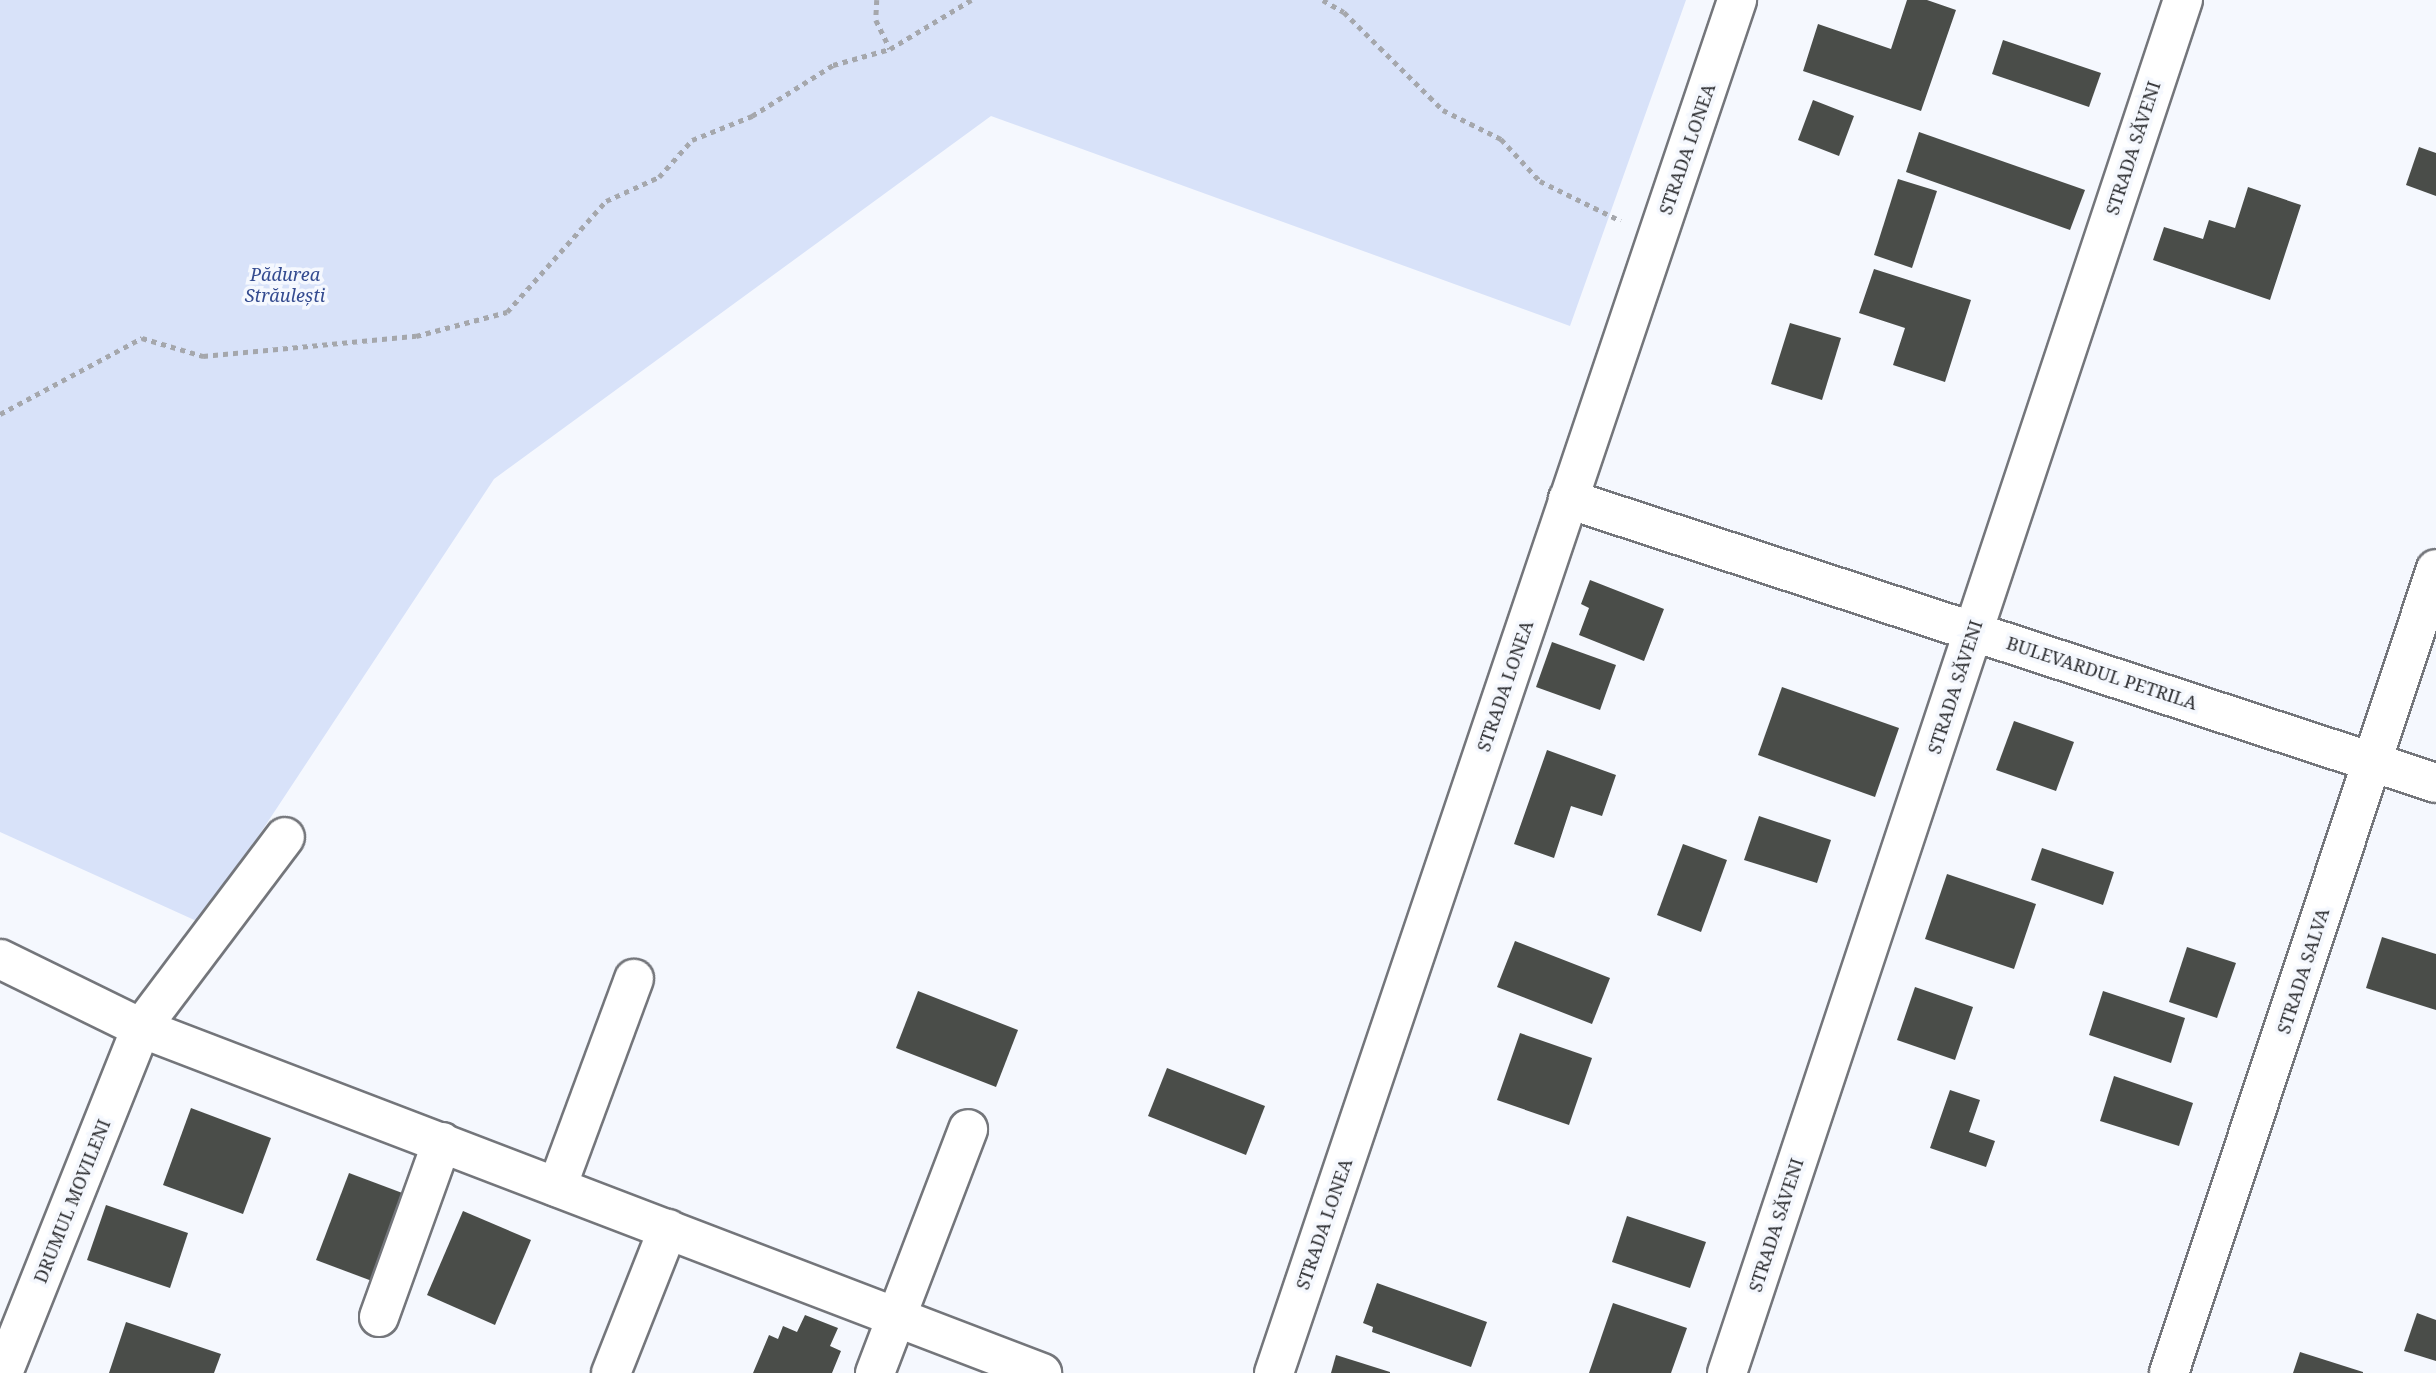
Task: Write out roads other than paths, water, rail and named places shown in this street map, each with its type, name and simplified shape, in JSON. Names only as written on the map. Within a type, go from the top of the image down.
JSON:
[{"type":"street","name":"STRADA LONEA","points":[[1273,1373],[1737,0]]},
{"type":"street","name":"STRADA SĂVENI","points":[[1727,1373],[2183,0]]},
{"type":"street","name":"BULEVARDUL PETRILA","points":[[1568,499],[2436,783]]},
{"type":"street","name":"STRADA SALVA","points":[[2169,1373],[2436,569]]},
{"type":"street","name":"DRUMUL MOVILENI","points":[[3,1373],[141,1028],[285,837]]},
{"type":"street","points":[[0,959],[141,1028],[1042,1373]]},
{"type":"street","points":[[557,1187],[634,979]]},
{"type":"street","points":[[875,1373],[968,1129]]},
{"type":"street","points":[[379,1317],[442,1142]]},
{"type":"street","points":[[611,1373],[668,1229]]},
{"type":"park label","name":"Pădurea Străulești","points":[[285,285]]}]
